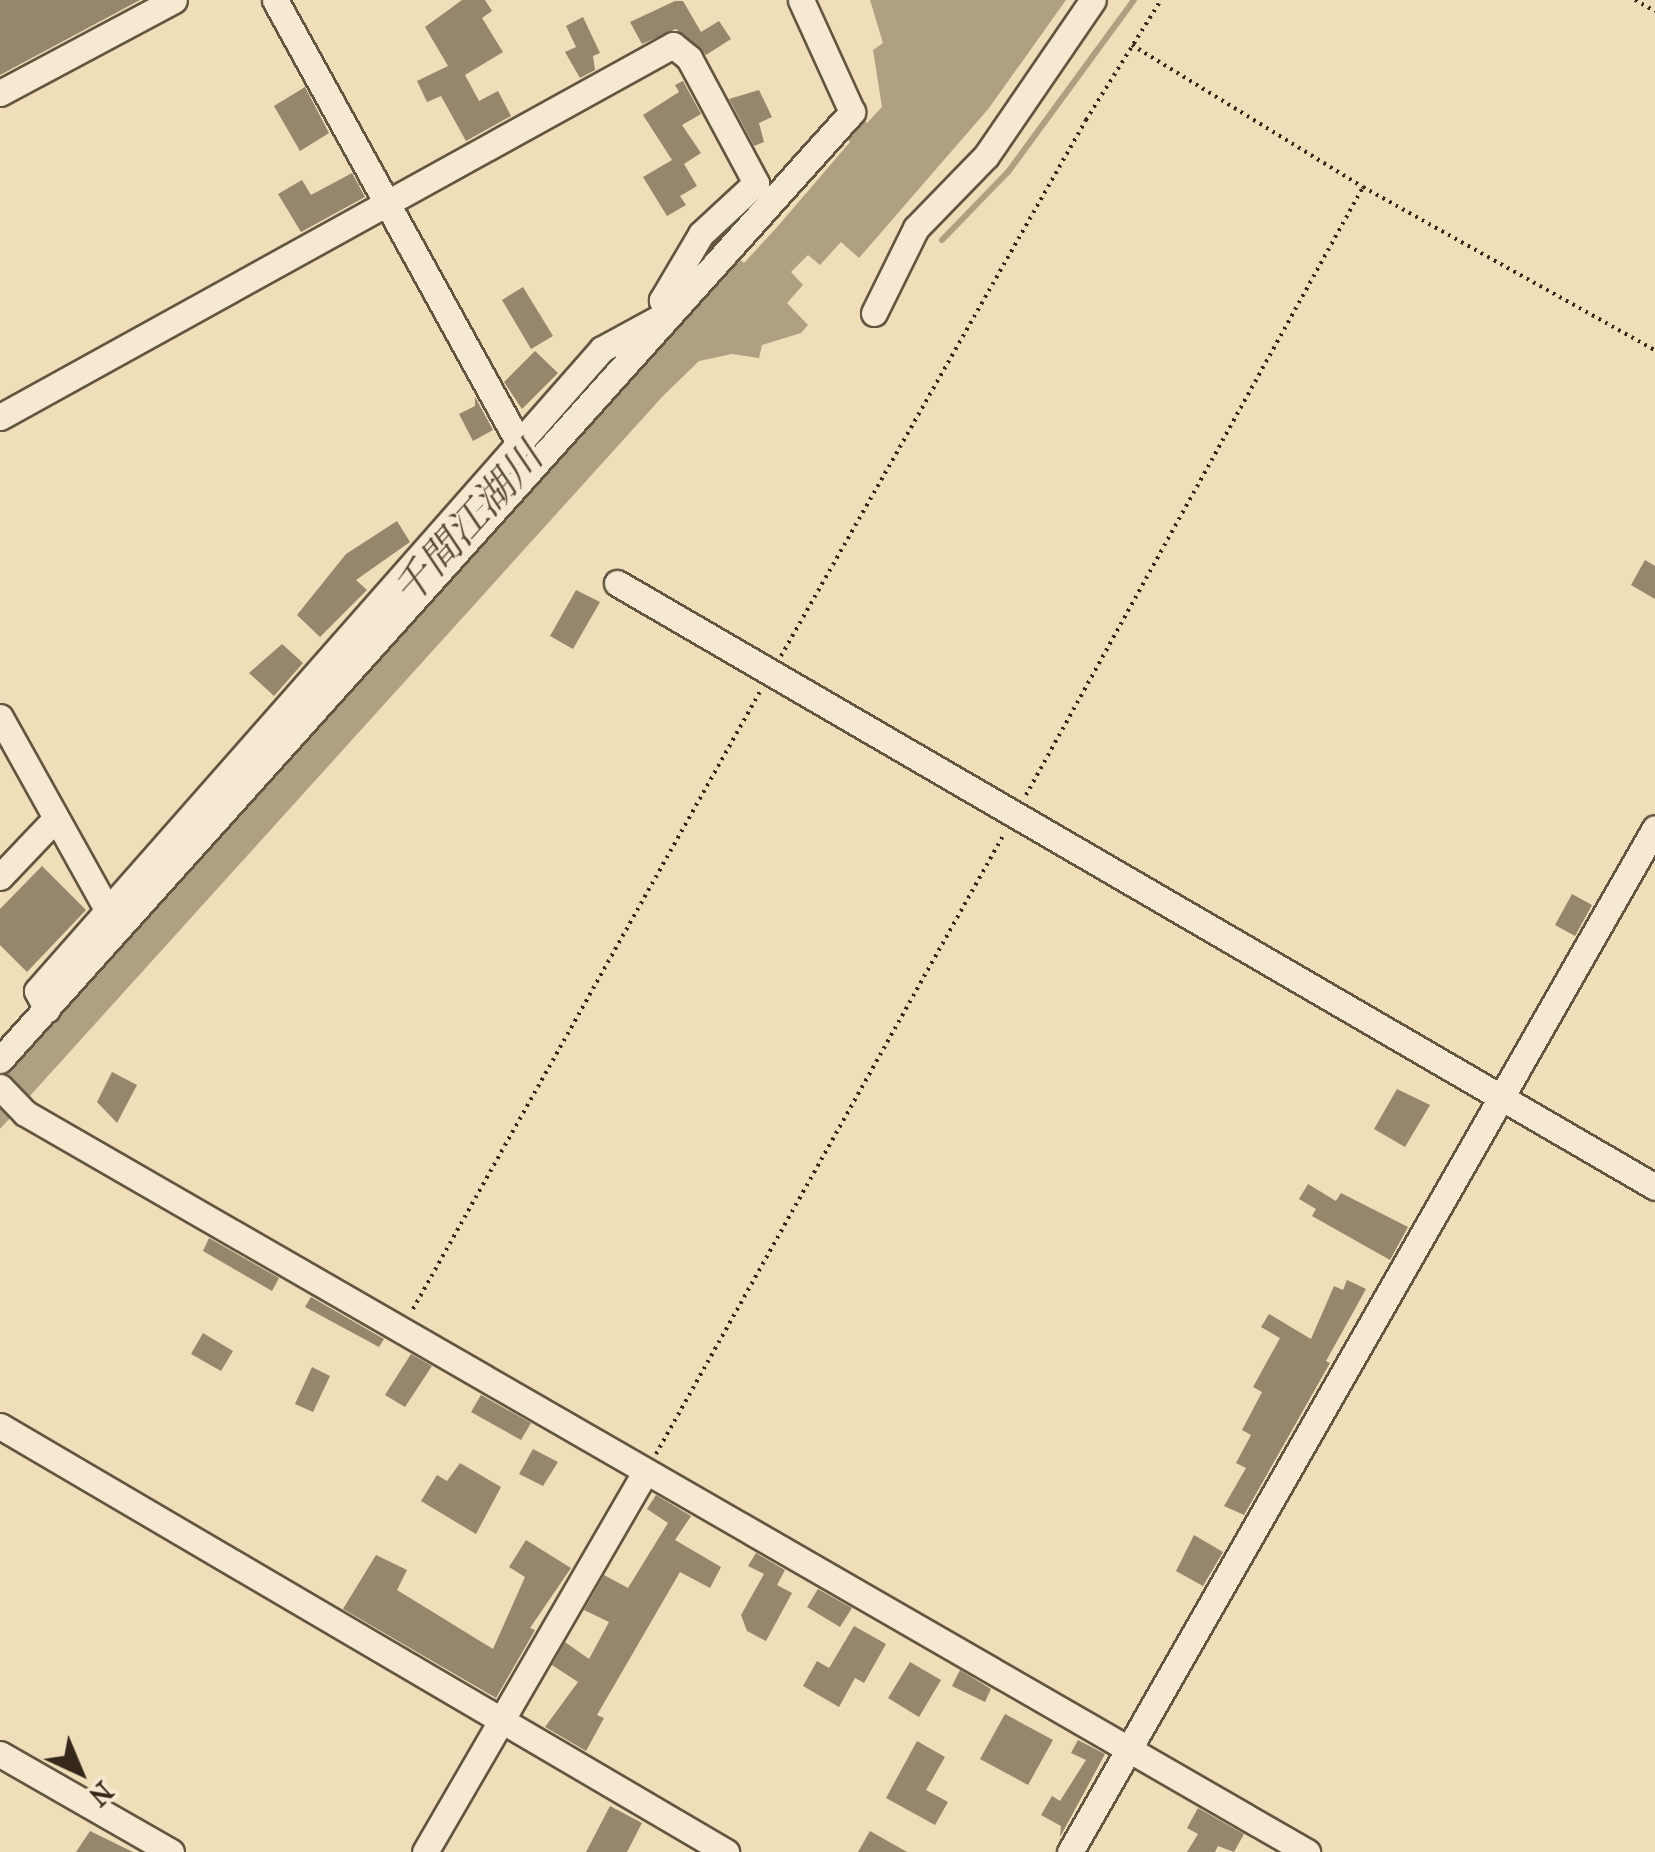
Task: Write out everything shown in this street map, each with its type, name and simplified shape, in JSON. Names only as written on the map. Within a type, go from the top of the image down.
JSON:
[{"type":"street","points":[[0,93],[174,0]]},
{"type":"street","points":[[275,0],[390,202],[519,443]]},
{"type":"street","points":[[0,1060],[852,112],[801,0]]},
{"type":"street","points":[[874,312],[916,228],[986,156],[1093,0]]},
{"type":"street","points":[[0,417],[673,45],[688,58],[756,184],[701,234],[662,300],[672,311]]},
{"type":"street","points":[[46,1010],[36,992],[602,350],[672,311]]},
{"type":"street","points":[[617,583],[1655,1187]]},
{"type":"street","points":[[0,718],[108,911]]},
{"type":"street","points":[[0,877],[56,818]]},
{"type":"street","points":[[1070,1852],[1655,828]]},
{"type":"street","points":[[0,1088],[25,1113],[404,1327],[645,1473],[1306,1852]]},
{"type":"street","points":[[0,1426],[726,1852]]},
{"type":"street","points":[[426,1852],[645,1473]]},
{"type":"street","points":[[0,1754],[171,1852]]},
{"type":"path","points":[[1162,0],[1132,45],[1363,188],[1655,350]]},
{"type":"path","points":[[1636,0],[1655,11]]},
{"type":"shaded area","points":[[870,0],[1066,0],[989,108],[859,258],[841,242],[820,265],[808,255],[791,272],[803,285],[787,303],[808,325],[801,333],[762,345],[759,358],[732,354],[699,361],[663,396],[0,1129],[0,1074],[736,256],[744,263],[778,226],[850,142],[845,136],[861,118],[867,123],[882,107],[873,50],[883,43]]},
{"type":"building","points":[[0,0],[140,0],[0,75]]},
{"type":"building","points":[[462,0],[485,0],[492,11],[482,18],[503,52],[465,75],[479,101],[498,91],[511,116],[466,141],[441,96],[427,102],[417,81],[448,66],[425,27]]},
{"type":"building","points":[[683,1],[701,32],[719,21],[731,39],[706,55],[676,29],[642,44],[630,22]]},
{"type":"building","points":[[583,17],[600,53],[593,56],[595,70],[580,78],[565,52],[576,47],[566,26]]},
{"type":"building","points":[[683,81],[701,114],[682,125],[701,153],[684,164],[697,186],[680,196],[686,205],[667,216],[643,177],[672,160],[643,115],[679,92],[675,85]]},
{"type":"building","points":[[305,87],[329,133],[300,151],[274,106]]},
{"type":"building","points":[[759,90],[772,117],[759,123],[764,142],[754,146],[729,99]]},
{"type":"building","points":[[352,173],[365,197],[301,232],[278,194],[302,180],[311,195]]},
{"type":"building","points":[[523,287],[553,336],[531,349],[502,300]]},
{"type":"building","points":[[535,351],[558,373],[522,409],[504,382]]},
{"type":"building","points":[[475,397],[493,430],[473,441],[459,414],[475,406]]},
{"type":"building","points":[[397,521],[410,542],[356,580],[367,590],[320,637],[297,615],[346,554]]},
{"type":"building","points":[[1645,560],[1655,566],[1655,599],[1631,585]]},
{"type":"building","points":[[576,590],[600,602],[573,649],[550,636]]},
{"type":"building","points":[[282,644],[303,663],[274,696],[249,673]]},
{"type":"building","points":[[42,866],[86,910],[27,972],[0,945],[0,909]]},
{"type":"building","points":[[1572,894],[1592,905],[1575,936],[1555,925]]},
{"type":"building","points":[[112,1072],[137,1085],[117,1123],[97,1102]]},
{"type":"building","points":[[1397,1089],[1430,1105],[1405,1147],[1374,1129]]},
{"type":"building","points":[[1308,1184],[1336,1201],[1341,1193],[1408,1227],[1390,1260],[1312,1216],[1316,1209],[1299,1199]]},
{"type":"building","points":[[209,1238],[279,1278],[272,1291],[203,1251]]},
{"type":"building","points":[[1347,1280],[1366,1289],[1326,1361],[1330,1363],[1244,1515],[1224,1506],[1246,1468],[1236,1463],[1251,1435],[1242,1430],[1262,1392],[1253,1387],[1280,1338],[1261,1327],[1269,1314],[1311,1339],[1334,1286],[1343,1290]]},
{"type":"building","points":[[311,1297],[384,1339],[379,1347],[305,1307]]},
{"type":"building","points":[[203,1333],[233,1351],[221,1371],[191,1354]]},
{"type":"building","points":[[411,1354],[432,1366],[405,1407],[385,1395]]},
{"type":"building","points":[[312,1367],[330,1376],[313,1412],[295,1404]]},
{"type":"building","points":[[481,1395],[531,1423],[521,1440],[471,1412]]},
{"type":"building","points":[[533,1449],[558,1462],[543,1486],[519,1474]]},
{"type":"building","points":[[460,1463],[501,1487],[476,1534],[421,1501],[437,1475],[447,1481]]},
{"type":"building","points":[[656,1495],[691,1516],[675,1540],[721,1567],[710,1588],[680,1572],[597,1715],[604,1718],[586,1751],[545,1727],[578,1682],[552,1665],[565,1642],[589,1659],[609,1622],[584,1610],[604,1575],[628,1588],[668,1523],[647,1509]]},
{"type":"building","points":[[1194,1535],[1223,1552],[1203,1586],[1176,1571]]},
{"type":"building","points":[[526,1540],[571,1568],[530,1628],[535,1630],[496,1698],[343,1609],[376,1555],[407,1570],[397,1590],[493,1649],[525,1577],[509,1567]]},
{"type":"building","points":[[756,1553],[785,1570],[777,1585],[792,1593],[766,1641],[747,1631],[741,1615],[764,1574],[748,1566]]},
{"type":"building","points":[[818,1589],[852,1608],[840,1627],[807,1607]]},
{"type":"building","points":[[854,1626],[886,1644],[864,1683],[855,1678],[839,1707],[803,1686],[817,1661],[829,1668]]},
{"type":"building","points":[[910,1662],[941,1680],[919,1717],[888,1698]]},
{"type":"building","points":[[960,1670],[991,1689],[985,1702],[952,1686]]},
{"type":"building","points":[[1005,1714],[1053,1740],[1028,1785],[980,1759]]},
{"type":"building","points":[[1078,1740],[1105,1754],[1060,1837],[1061,1826],[1041,1815],[1052,1796],[1060,1801],[1086,1760],[1071,1753]]},
{"type":"building","points":[[917,1741],[945,1757],[926,1790],[948,1802],[935,1825],[886,1798]]},
{"type":"building","points":[[610,1806],[642,1823],[627,1852],[586,1852]]},
{"type":"building","points":[[1198,1808],[1244,1834],[1234,1852],[1218,1846],[1215,1852],[1187,1852],[1198,1834],[1187,1828]]},
{"type":"building","points":[[90,1831],[133,1852],[76,1852]]},
{"type":"building","points":[[870,1831],[907,1852],[858,1852]]},
{"type":"waterway","points":[[942,240],[1008,172],[1134,0]]},
{"type":"water label","name":"千間江湖川","points":[[468,524]]}]
